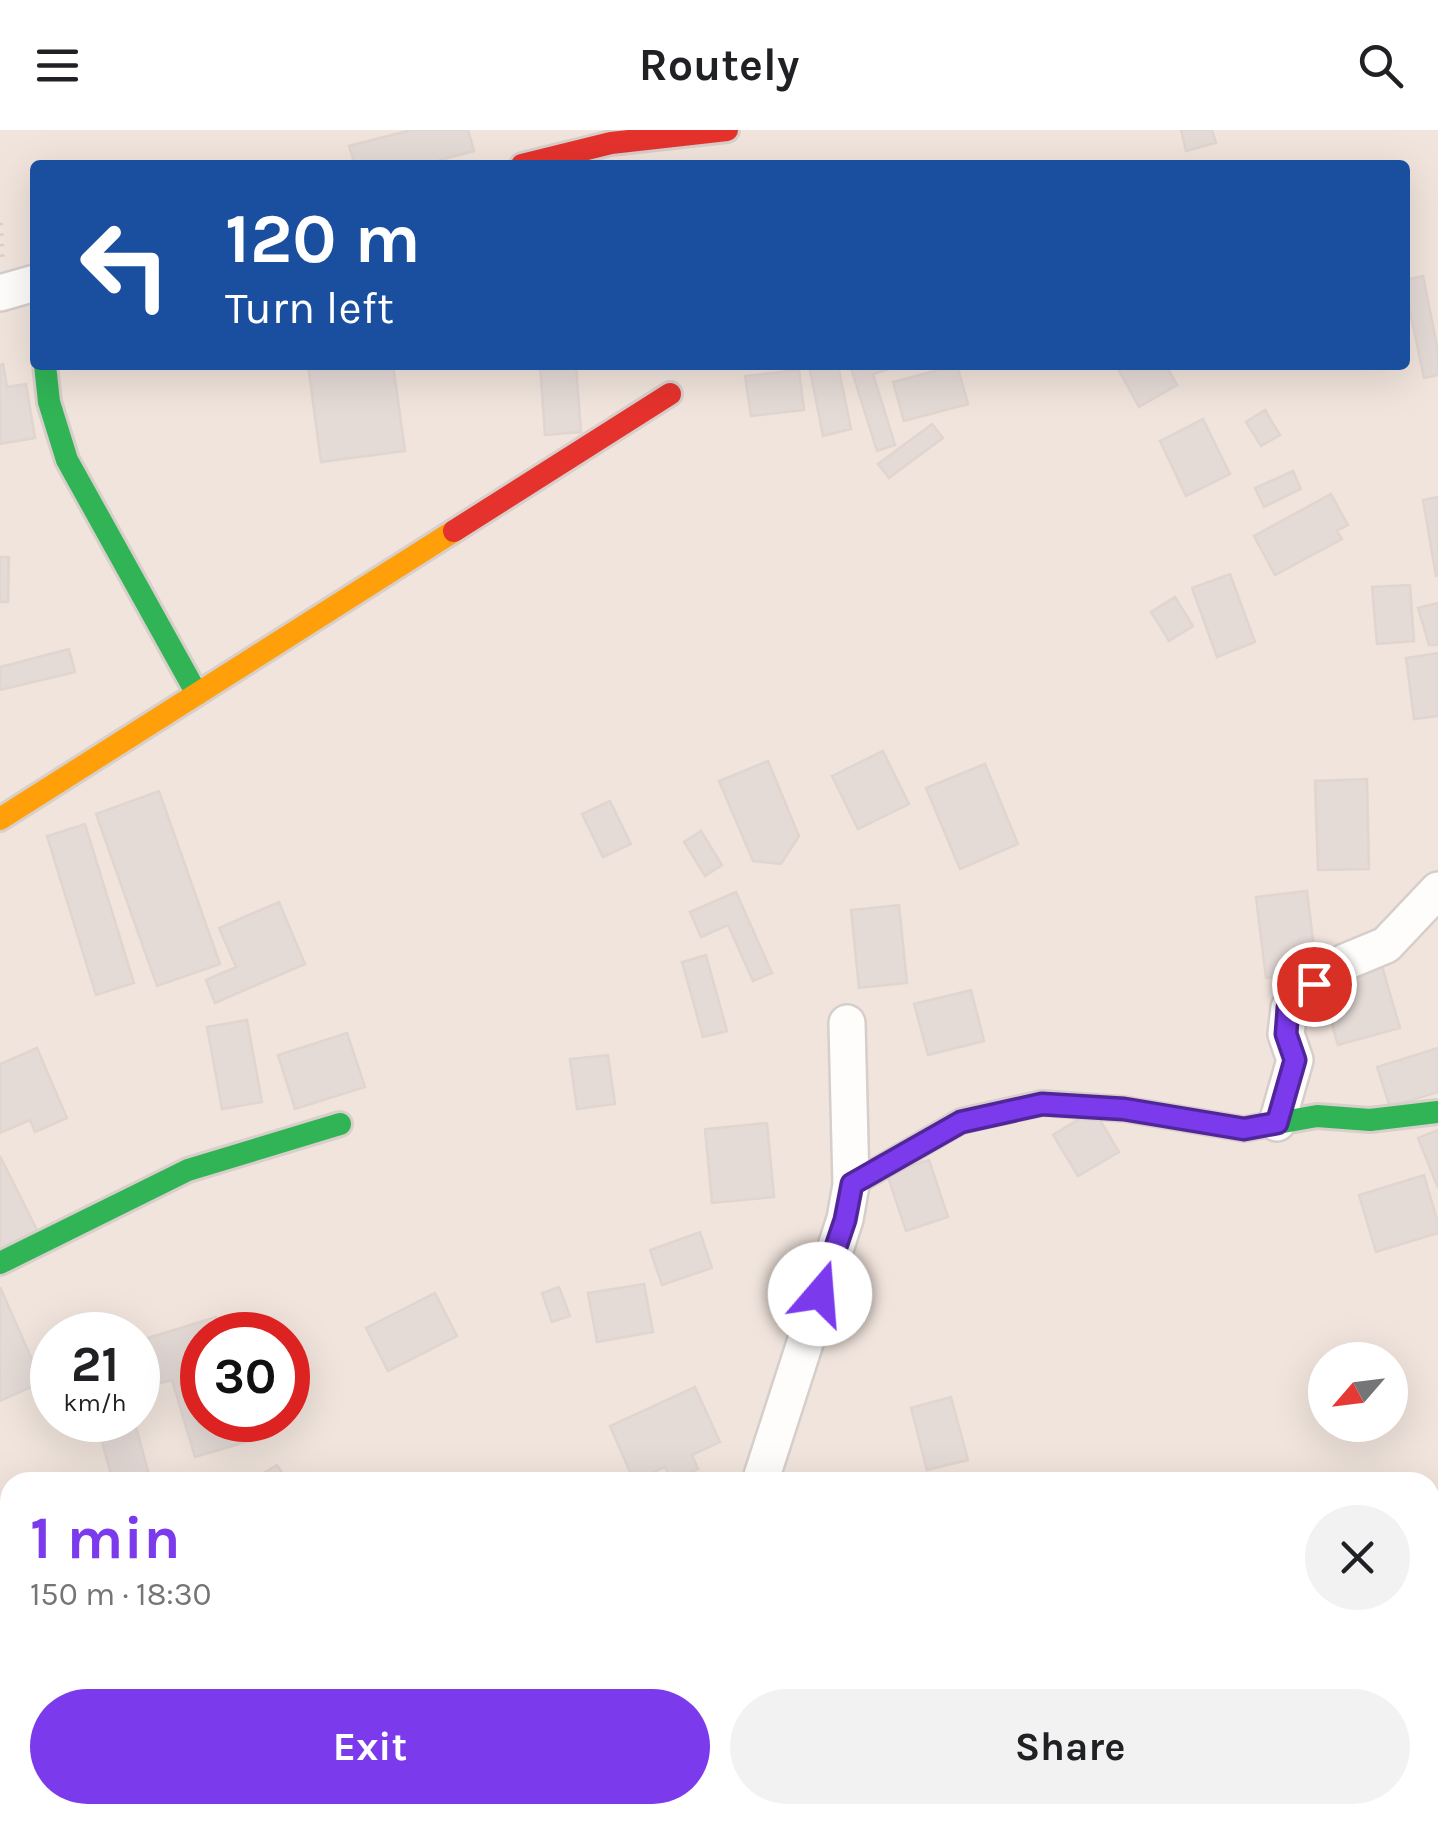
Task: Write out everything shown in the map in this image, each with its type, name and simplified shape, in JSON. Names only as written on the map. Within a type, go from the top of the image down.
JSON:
[{"type":"street","points":[[543,160],[611,144],[727,130]]},
{"type":"street","points":[[0,293],[30,285]]},
{"type":"street","points":[[46,370],[49,402],[67,460],[197,694]]},
{"type":"street","points":[[0,818],[670,394]]},
{"type":"street","points":[[1277,1123],[1295,1060],[1286,1034],[1288,1008],[1345,962],[1386,945],[1438,890]]},
{"type":"street","points":[[763,1472],[845,1220],[852,1184],[848,1023]]},
{"type":"street","points":[[852,1184],[961,1122],[1042,1104],[1124,1109],[1244,1129],[1317,1116],[1370,1120],[1438,1112]]},
{"type":"street","points":[[0,1263],[188,1170],[340,1124]]},
{"type":"shaded area","points":[[0,130],[1438,130],[1438,1472],[0,1472]]},
{"type":"building","points":[[411,130],[468,130],[474,151],[440,160],[353,160],[349,146]]},
{"type":"building","points":[[1181,130],[1212,130],[1216,143],[1186,151]]},
{"type":"building","points":[[1423,276],[1438,351],[1438,375],[1424,378],[1410,312],[1410,279]]},
{"type":"building","points":[[3,364],[7,387],[26,384],[35,438],[0,444]]},
{"type":"building","points":[[309,370],[394,370],[405,451],[321,462]]},
{"type":"building","points":[[540,370],[576,370],[581,432],[545,435]]},
{"type":"building","points":[[799,370],[804,410],[751,416],[745,376]]},
{"type":"building","points":[[810,370],[839,370],[851,429],[823,436]]},
{"type":"building","points":[[852,370],[885,370],[873,374],[895,445],[877,451]]},
{"type":"building","points":[[938,370],[958,370],[968,404],[904,421],[893,382]]},
{"type":"building","points":[[1119,370],[1169,370],[1177,385],[1139,407]]},
{"type":"building","points":[[1265,410],[1280,435],[1261,446],[1246,422]]},
{"type":"building","points":[[1203,419],[1230,474],[1186,496],[1160,441]]},
{"type":"building","points":[[932,424],[943,438],[889,478],[878,464]]},
{"type":"building","points":[[1293,471],[1301,489],[1264,507],[1255,488]]},
{"type":"building","points":[[1331,494],[1348,525],[1337,531],[1342,539],[1275,575],[1254,536]]},
{"type":"building","points":[[1438,497],[1438,576],[1436,576],[1423,500]]},
{"type":"building","points":[[0,557],[9,557],[8,602],[0,602]]},
{"type":"building","points":[[1230,574],[1255,642],[1217,657],[1192,588]]},
{"type":"building","points":[[1410,585],[1414,641],[1377,644],[1372,587]]},
{"type":"building","points":[[1175,597],[1193,626],[1169,641],[1151,612]]},
{"type":"building","points":[[1438,603],[1438,645],[1429,645],[1418,608]]},
{"type":"building","points":[[69,649],[75,672],[0,690],[0,667]]},
{"type":"building","points":[[1438,653],[1438,716],[1414,719],[1406,658]]},
{"type":"building","points":[[883,751],[909,804],[858,829],[832,776]]},
{"type":"building","points":[[768,761],[799,836],[781,864],[753,861],[719,781]]},
{"type":"building","points":[[985,764],[1018,844],[960,869],[926,788]]},
{"type":"building","points":[[1367,779],[1369,869],[1318,870],[1315,781]]},
{"type":"building","points":[[159,791],[220,964],[157,986],[96,814]]},
{"type":"building","points":[[610,801],[631,844],[603,857],[582,814]]},
{"type":"building","points":[[85,824],[134,983],[96,995],[47,836]]},
{"type":"building","points":[[701,831],[722,865],[705,876],[684,842]]},
{"type":"building","points":[[1307,891],[1317,973],[1266,978],[1256,897]]},
{"type":"building","points":[[736,892],[772,973],[753,981],[728,925],[701,937],[690,912]]},
{"type":"building","points":[[279,902],[305,964],[215,1003],[206,980],[236,967],[219,928]]},
{"type":"building","points":[[899,905],[907,983],[859,988],[851,910]]},
{"type":"building","points":[[706,955],[727,1031],[703,1037],[682,962]]},
{"type":"building","points":[[1382,966],[1400,1028],[1338,1045],[1320,983]]},
{"type":"building","points":[[971,990],[984,1041],[928,1055],[914,1004]]},
{"type":"building","points":[[247,1020],[262,1102],[222,1109],[207,1027]]},
{"type":"building","points":[[347,1033],[365,1087],[295,1109],[278,1055]]},
{"type":"building","points":[[37,1048],[67,1118],[35,1132],[30,1120],[0,1133],[0,1064]]},
{"type":"building","points":[[1438,1048],[1438,1092],[1390,1107],[1377,1067]]},
{"type":"building","points":[[608,1055],[615,1104],[577,1109],[570,1059]]},
{"type":"building","points":[[1094,1110],[1119,1152],[1078,1176],[1053,1135]]},
{"type":"building","points":[[767,1123],[774,1197],[712,1203],[705,1129]]},
{"type":"building","points":[[1438,1130],[1438,1188],[1418,1138]]},
{"type":"building","points":[[0,1156],[40,1236],[0,1256]]},
{"type":"building","points":[[929,1160],[948,1217],[906,1231],[887,1174]]},
{"type":"building","points":[[1424,1175],[1438,1233],[1376,1252],[1359,1195]]},
{"type":"building","points":[[700,1232],[712,1268],[662,1285],[650,1250]]},
{"type":"building","points":[[644,1284],[653,1332],[597,1342],[588,1293]]},
{"type":"building","points":[[0,1287],[30,1355],[30,1387],[0,1401]]},
{"type":"building","points":[[559,1287],[570,1316],[552,1322],[542,1293]]},
{"type":"building","points":[[435,1293],[457,1336],[388,1371],[366,1328]]},
{"type":"building","points":[[180,1328],[180,1407],[172,1380],[160,1383],[160,1334]]},
{"type":"building","points":[[695,1387],[720,1442],[692,1455],[698,1469],[691,1472],[667,1472],[665,1467],[654,1472],[630,1472],[610,1426]]},
{"type":"building","points":[[951,1397],[968,1460],[927,1470],[911,1408]]},
{"type":"building","points":[[102,1442],[140,1442],[148,1472],[110,1472]]},
{"type":"building","points":[[191,1442],[246,1442],[195,1457]]},
{"type":"traffic: fast","points":[[46,370],[49,402],[67,460],[197,694]]},
{"type":"traffic: fast","points":[[851,1185],[961,1121],[1042,1103],[1124,1109],[1244,1129],[1317,1116],[1370,1120],[1438,1112]]},
{"type":"traffic: fast","points":[[0,1263],[188,1170],[340,1124]]},
{"type":"traffic: slow","points":[[0,819],[454,531]]},
{"type":"traffic: jam","points":[[542,160],[611,143],[727,130]]},
{"type":"traffic: jam","points":[[454,531],[670,394]]},
{"type":"route","points":[[820,1294],[845,1220],[852,1184],[961,1122],[1042,1104],[1124,1109],[1244,1129],[1277,1123],[1295,1060],[1286,1034],[1288,1008],[1314,984]]}]
